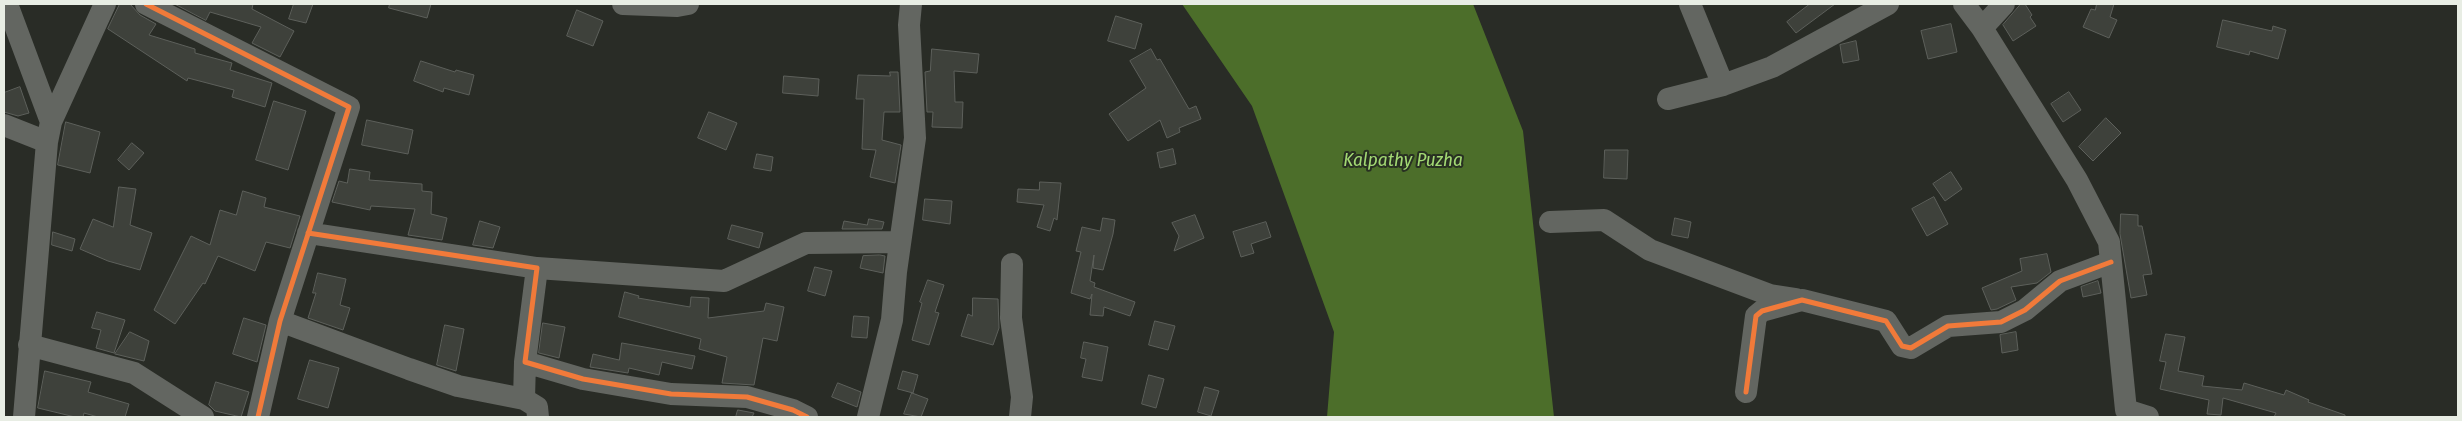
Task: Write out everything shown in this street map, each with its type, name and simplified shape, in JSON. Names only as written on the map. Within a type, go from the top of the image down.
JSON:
[{"type":"street","points":[[7,4],[49,132]]},
{"type":"street","points":[[24,417],[49,132],[104,4]]},
{"type":"street","points":[[146,4],[348,107],[280,321],[258,417]]},
{"type":"street","points":[[623,4],[677,6],[688,4]]},
{"type":"street","points":[[868,417],[892,320],[900,242],[915,138],[909,25],[911,4]]},
{"type":"street","points":[[1690,4],[1723,85]]},
{"type":"street","points":[[1668,99],[1723,85],[1772,66],[1888,4]]},
{"type":"street","points":[[1964,4],[1982,28],[2077,180],[2109,242],[2126,410],[2148,417]]},
{"type":"street","points":[[1982,28],[2004,4]]},
{"type":"street","points":[[4,125],[49,132]]},
{"type":"street","points":[[1550,222],[1604,220],[1650,250],[1770,295],[1802,300],[1886,321],[1902,346],[1911,348],[1948,326],[2001,322],[2025,310],[2060,281],[2111,262]]},
{"type":"street","points":[[308,233],[537,268],[724,281],[806,243],[900,242]]},
{"type":"street","points":[[1012,264],[1011,318],[1022,397],[1020,417]]},
{"type":"street","points":[[524,399],[526,362],[537,268]]},
{"type":"street","points":[[1746,392],[1756,316],[1762,311],[1802,300]]},
{"type":"street","points":[[280,321],[450,383],[524,399],[536,406],[538,417]]},
{"type":"street","points":[[29,345],[134,373],[203,417]]},
{"type":"street","points":[[526,362],[583,379],[671,394],[747,397],[793,410],[808,417]]},
{"type":"water","name":"Kalpathy Puzha","points":[[1182,4],[1473,4],[1523,131],[1554,417],[1327,417],[1334,332],[1252,106]]},
{"type":"building","points":[[120,4],[130,4],[140,15],[156,24],[149,35],[195,49],[195,53],[232,63],[230,70],[272,83],[265,107],[232,97],[234,90],[188,78],[187,81],[108,29]]},
{"type":"building","points":[[175,4],[253,4],[252,9],[294,31],[280,57],[252,43],[261,27],[210,12],[206,20]]},
{"type":"building","points":[[294,4],[313,4],[306,23],[289,19]]},
{"type":"building","points":[[390,4],[431,4],[427,18],[389,8]]},
{"type":"building","points":[[1810,4],[1835,4],[1796,33],[1787,22]]},
{"type":"building","points":[[2021,4],[2025,4],[2036,26],[2013,41],[2003,25]]},
{"type":"building","points":[[2097,4],[2114,4],[2110,17],[2117,20],[2109,38],[2083,27],[2091,9],[2095,10]]},
{"type":"building","points":[[577,10],[603,21],[593,46],[567,36]]},
{"type":"building","points":[[1116,16],[1142,24],[1135,49],[1108,41]]},
{"type":"building","points":[[2223,20],[2272,31],[2273,26],[2286,30],[2278,59],[2250,51],[2249,55],[2217,47]]},
{"type":"building","points":[[1951,24],[1957,52],[1928,59],[1921,31]]},
{"type":"building","points":[[1856,41],[1859,60],[1843,63],[1840,45]]},
{"type":"building","points":[[932,49],[979,54],[977,73],[954,71],[955,102],[963,102],[962,128],[932,127],[933,112],[927,112],[925,72],[930,71]]},
{"type":"building","points":[[1151,49],[1157,60],[1160,59],[1189,109],[1196,106],[1201,119],[1179,128],[1180,132],[1167,138],[1160,120],[1128,141],[1109,114],[1146,88],[1130,61]]},
{"type":"building","points":[[421,61],[455,72],[456,70],[474,75],[469,95],[444,88],[443,92],[414,81]]},
{"type":"building","points":[[890,72],[898,72],[900,112],[884,112],[882,140],[901,145],[895,183],[870,177],[876,150],[862,149],[864,99],[856,99],[858,75],[890,76]]},
{"type":"building","points":[[784,76],[819,79],[818,96],[783,93]]},
{"type":"building","points":[[20,87],[29,113],[18,116],[4,112],[4,93]]},
{"type":"building","points":[[2069,92],[2081,110],[2063,122],[2051,104]]},
{"type":"building","points":[[274,101],[306,111],[288,170],[256,160]]},
{"type":"building","points":[[709,112],[737,123],[726,150],[698,138]]},
{"type":"building","points":[[2106,118],[2121,133],[2093,161],[2079,147]]},
{"type":"building","points":[[367,120],[413,130],[408,154],[362,145]]},
{"type":"building","points":[[66,122],[100,132],[90,173],[58,165]]},
{"type":"building","points":[[132,143],[144,153],[129,170],[118,160]]},
{"type":"building","points":[[1173,149],[1176,164],[1160,168],[1157,153]]},
{"type":"building","points":[[1605,150],[1628,150],[1627,179],[1604,178]]},
{"type":"building","points":[[757,154],[773,157],[771,171],[754,168]]},
{"type":"building","points":[[350,169],[370,172],[369,180],[422,184],[422,191],[432,192],[431,214],[447,218],[442,240],[408,235],[415,209],[371,206],[370,210],[332,202],[339,181],[347,183]]},
{"type":"building","points":[[1951,172],[1962,189],[1945,201],[1933,184]]},
{"type":"building","points":[[1040,182],[1061,183],[1057,220],[1054,218],[1050,231],[1037,227],[1044,205],[1017,202],[1018,189],[1039,190]]},
{"type":"building","points":[[119,187],[136,189],[130,225],[152,233],[140,270],[108,261],[80,249],[93,219],[113,227]]},
{"type":"building","points":[[243,191],[266,198],[264,207],[300,216],[290,248],[266,242],[255,271],[218,256],[205,284],[203,283],[175,324],[154,310],[191,236],[210,245],[220,210],[236,215]]},
{"type":"building","points":[[1934,197],[1948,224],[1927,236],[1912,209]]},
{"type":"building","points":[[925,199],[952,201],[950,224],[923,220]]},
{"type":"building","points":[[2121,214],[2138,215],[2138,226],[2142,226],[2152,274],[2143,275],[2147,295],[2131,298],[2120,234]]},
{"type":"building","points":[[1195,215],[1204,238],[1174,251],[1179,236],[1172,223]]},
{"type":"building","points":[[1103,218],[1115,220],[1113,234],[1103,270],[1093,268],[1094,255],[1090,281],[1095,283],[1094,287],[1135,302],[1130,316],[1104,307],[1103,316],[1090,315],[1092,294],[1090,299],[1071,293],[1081,252],[1076,251],[1082,227],[1100,231]]},
{"type":"building","points":[[1675,218],[1691,222],[1688,238],[1672,235]]},
{"type":"building","points":[[869,219],[884,222],[882,229],[842,229],[844,221],[867,225]]},
{"type":"building","points":[[480,221],[500,227],[493,248],[473,245]]},
{"type":"building","points":[[1266,222],[1271,237],[1251,244],[1254,253],[1241,257],[1233,232]]},
{"type":"building","points":[[732,225],[763,233],[759,248],[728,239]]},
{"type":"building","points":[[53,232],[75,239],[72,251],[52,245]]},
{"type":"building","points":[[2047,254],[2051,272],[2037,283],[2011,287],[2016,300],[1991,310],[1982,288],[2022,271],[2020,259]]},
{"type":"building","points":[[863,256],[885,256],[883,273],[860,268]]},
{"type":"building","points":[[815,267],[832,271],[825,296],[808,291]]},
{"type":"building","points":[[318,273],[346,279],[340,305],[350,308],[343,330],[308,318],[316,293],[313,293]]},
{"type":"building","points":[[928,280],[944,285],[935,312],[939,313],[929,345],[912,340],[922,303],[920,302]]},
{"type":"building","points":[[2098,281],[2101,293],[2083,297],[2081,287]]},
{"type":"building","points":[[625,292],[639,296],[638,298],[690,307],[691,297],[709,298],[708,318],[764,311],[766,303],[784,307],[777,341],[763,338],[754,385],[722,383],[727,357],[699,349],[701,339],[619,317]]},
{"type":"building","points":[[973,298],[998,299],[999,328],[993,345],[961,336],[968,314],[972,316]]},
{"type":"building","points":[[97,312],[125,320],[114,353],[96,348],[101,330],[92,328]]},
{"type":"building","points":[[854,316],[869,317],[867,338],[852,337]]},
{"type":"building","points":[[244,318],[266,325],[257,362],[233,354]]},
{"type":"building","points":[[1155,321],[1175,326],[1168,350],[1149,345]]},
{"type":"building","points":[[543,323],[565,327],[559,358],[539,353]]},
{"type":"building","points":[[445,325],[464,329],[456,371],[437,365]]},
{"type":"building","points":[[130,332],[149,341],[144,361],[115,354]]},
{"type":"building","points":[[2016,332],[2018,350],[2002,353],[2000,335]]},
{"type":"building","points":[[2166,334],[2185,337],[2178,371],[2204,376],[2202,386],[2242,390],[2244,383],[2284,395],[2286,390],[2309,400],[2308,402],[2345,415],[2345,417],[2274,417],[2276,413],[2223,398],[2221,415],[2207,414],[2209,400],[2160,389],[2166,362],[2160,361]]},
{"type":"building","points":[[1084,342],[1108,347],[1102,381],[1082,377],[1086,359],[1081,358]]},
{"type":"building","points":[[622,343],[695,356],[692,369],[662,362],[659,375],[629,368],[628,373],[590,367],[593,354],[619,360]]},
{"type":"building","points":[[310,360],[339,368],[328,408],[298,399]]},
{"type":"building","points":[[45,371],[91,382],[88,392],[129,404],[125,417],[98,417],[84,413],[83,417],[75,417],[38,408]]},
{"type":"building","points":[[903,371],[918,375],[913,393],[898,389]]},
{"type":"building","points":[[1149,375],[1164,379],[1156,408],[1142,404]]},
{"type":"building","points":[[216,382],[249,392],[241,417],[215,411],[209,405]]},
{"type":"building","points":[[838,383],[861,392],[857,407],[832,397]]},
{"type":"building","points":[[1205,387],[1219,391],[1211,416],[1198,412]]},
{"type":"building","points":[[912,393],[928,399],[921,417],[904,414]]},
{"type":"building","points":[[738,410],[754,413],[752,417],[736,417]]},
{"type":"cycle path","points":[[146,4],[349,107],[280,321],[258,417]]},
{"type":"cycle path","points":[[308,233],[537,268],[525,362],[583,379],[671,394],[747,397],[793,410],[807,417]]},
{"type":"cycle path","points":[[1746,392],[1756,316],[1762,311],[1802,300],[1886,321],[1902,346],[1911,348],[1948,326],[2001,322],[2025,310],[2060,281],[2111,262]]}]
